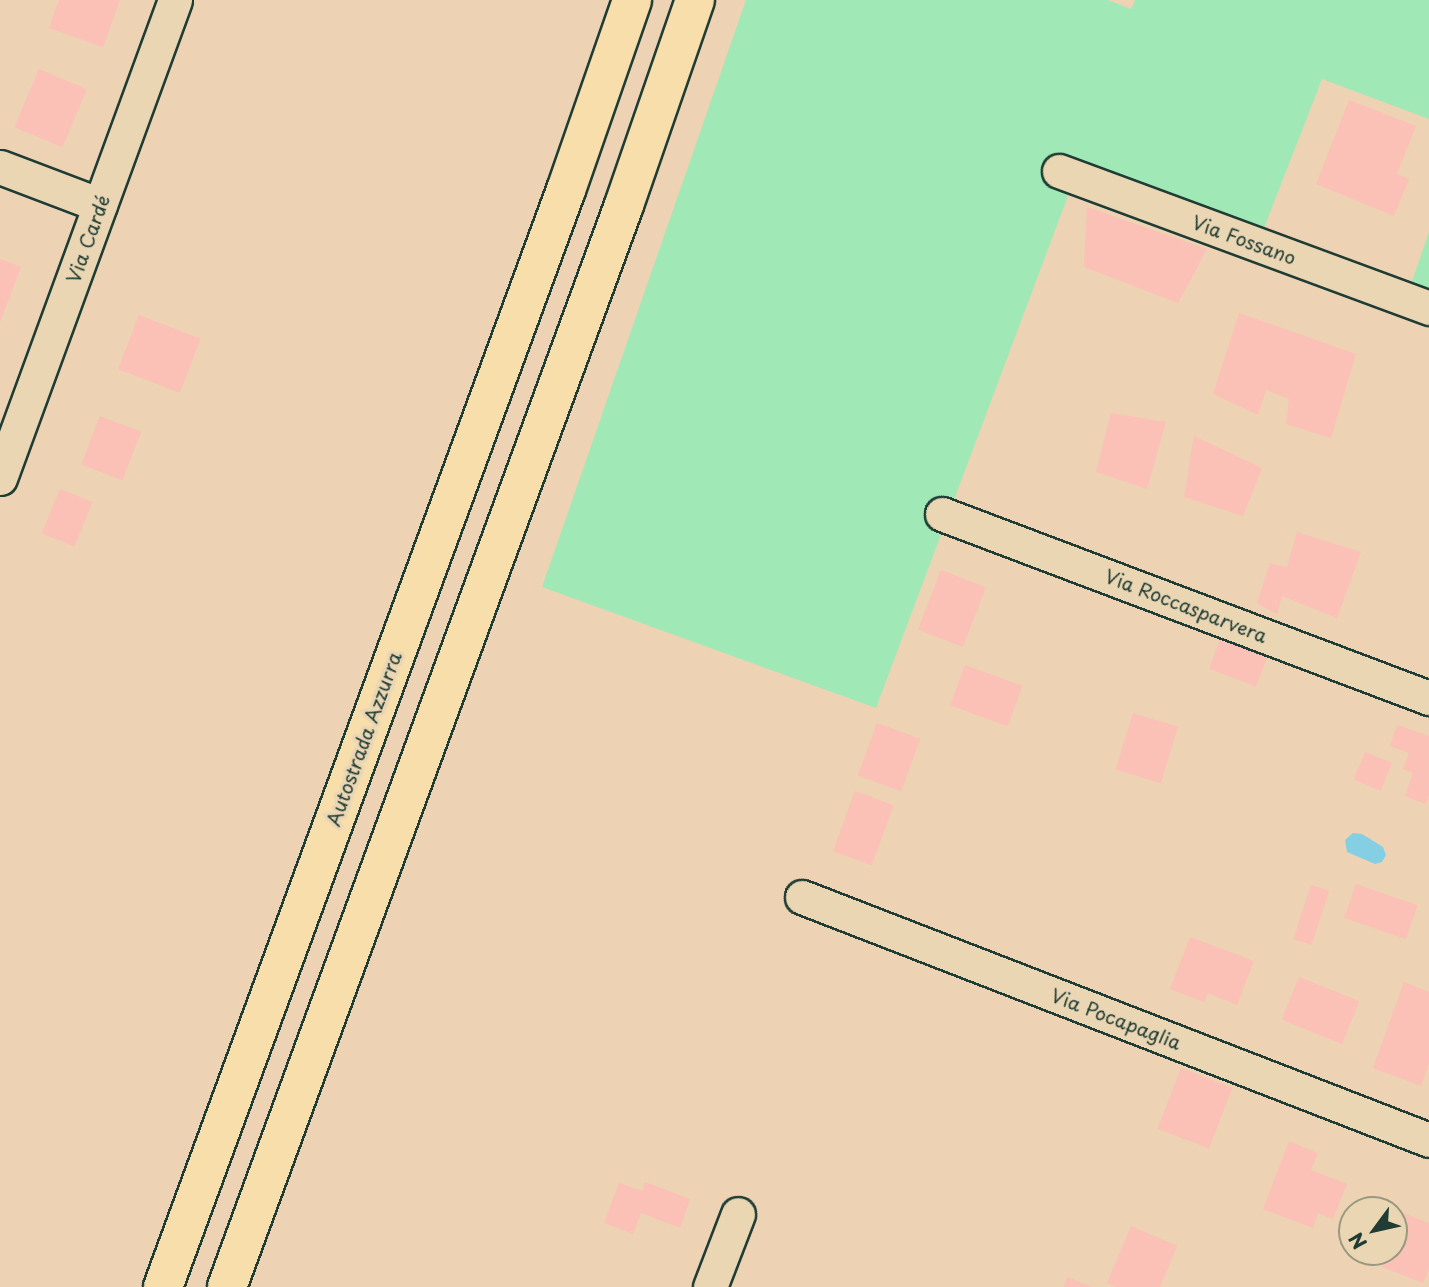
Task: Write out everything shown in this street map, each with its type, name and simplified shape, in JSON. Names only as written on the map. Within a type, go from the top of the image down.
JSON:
[{"type":"highway","points":[[566,190],[632,0]]},
{"type":"highway","points":[[566,190],[643,0]]},
{"type":"highway","points":[[227,1287],[624,205],[695,0]]},
{"type":"highway","points":[[624,205],[707,0]]},
{"type":"highway","name":"Autostrada Azzurra","points":[[163,1287],[566,190]]},
{"type":"street","name":"Via Cardé","points":[[0,478],[175,0]]},
{"type":"street","points":[[0,167],[100,205]]},
{"type":"street","name":"Via Fossano","points":[[1059,171],[1429,309]]},
{"type":"street","name":"Via Roccasparvera","points":[[942,514],[1429,698]]},
{"type":"street","name":"Via Pocapaglia","points":[[802,897],[1429,1140]]},
{"type":"street","points":[[710,1287],[738,1214]]},
{"type":"green space","points":[[746,0],[1108,0],[1131,9],[1135,0],[1429,0],[1429,119],[1322,79],[1262,233],[1078,169],[876,708],[542,587]]},
{"type":"green space","points":[[1429,232],[1429,294],[1410,287]]},
{"type":"water","points":[[1353,833],[1362,834],[1383,847],[1386,855],[1382,862],[1375,864],[1347,852],[1345,840]]},
{"type":"building","points":[[59,0],[120,0],[103,47],[49,28]]},
{"type":"building","points":[[39,69],[87,89],[62,147],[14,127]]},
{"type":"building","points":[[1349,100],[1416,126],[1397,174],[1409,179],[1394,216],[1316,184]]},
{"type":"building","points":[[1087,207],[1207,249],[1178,303],[1084,267]]},
{"type":"building","points":[[0,259],[21,267],[0,322]]},
{"type":"building","points":[[1239,313],[1356,354],[1331,438],[1286,424],[1289,399],[1266,390],[1258,415],[1213,394]]},
{"type":"building","points":[[139,315],[201,339],[180,393],[118,369]]},
{"type":"building","points":[[1111,413],[1166,422],[1147,489],[1096,472]]},
{"type":"building","points":[[100,416],[141,432],[122,480],[81,465]]},
{"type":"building","points":[[1194,436],[1262,468],[1243,516],[1184,497]]},
{"type":"building","points":[[60,489],[92,502],[74,547],[42,534]]},
{"type":"building","points":[[1297,532],[1361,552],[1337,618],[1282,596],[1277,614],[1257,603],[1270,563],[1287,567]]},
{"type":"building","points":[[941,570],[986,587],[963,647],[918,630]]},
{"type":"building","points":[[1222,635],[1269,653],[1256,687],[1209,669]]},
{"type":"building","points":[[965,665],[1022,686],[1008,726],[950,705]]},
{"type":"building","points":[[1133,713],[1178,727],[1161,783],[1116,769]]},
{"type":"building","points":[[877,723],[920,739],[901,791],[858,776]]},
{"type":"building","points":[[1397,725],[1429,736],[1429,795],[1426,804],[1405,796],[1413,773],[1403,769],[1409,753],[1390,746]]},
{"type":"building","points":[[1365,752],[1392,763],[1381,791],[1354,780]]},
{"type":"building","points":[[855,791],[894,805],[872,865],[833,851]]},
{"type":"building","points":[[1356,884],[1417,905],[1406,939],[1344,918]]},
{"type":"building","points":[[1311,885],[1329,891],[1311,945],[1293,939]]},
{"type":"building","points":[[1190,937],[1254,961],[1237,1005],[1208,993],[1204,1002],[1170,989]]},
{"type":"building","points":[[1299,977],[1359,1001],[1342,1044],[1282,1020]]},
{"type":"building","points":[[1404,982],[1429,992],[1429,1063],[1421,1086],[1373,1068]]},
{"type":"building","points":[[1181,1068],[1232,1088],[1209,1148],[1158,1129]]},
{"type":"building","points":[[1289,1141],[1318,1153],[1311,1170],[1347,1184],[1342,1196],[1338,1196],[1338,1206],[1333,1219],[1318,1213],[1313,1228],[1263,1209]]},
{"type":"building","points":[[645,1182],[690,1199],[680,1228],[641,1213],[633,1234],[604,1223],[619,1183],[642,1191]]},
{"type":"building","points":[[1408,1215],[1429,1223],[1429,1268],[1423,1283],[1382,1267],[1408,1266]]},
{"type":"building","points":[[1131,1226],[1177,1246],[1160,1287],[1116,1287],[1107,1283]]},
{"type":"building","points":[[1067,1277],[1092,1287],[1064,1287]]}]
